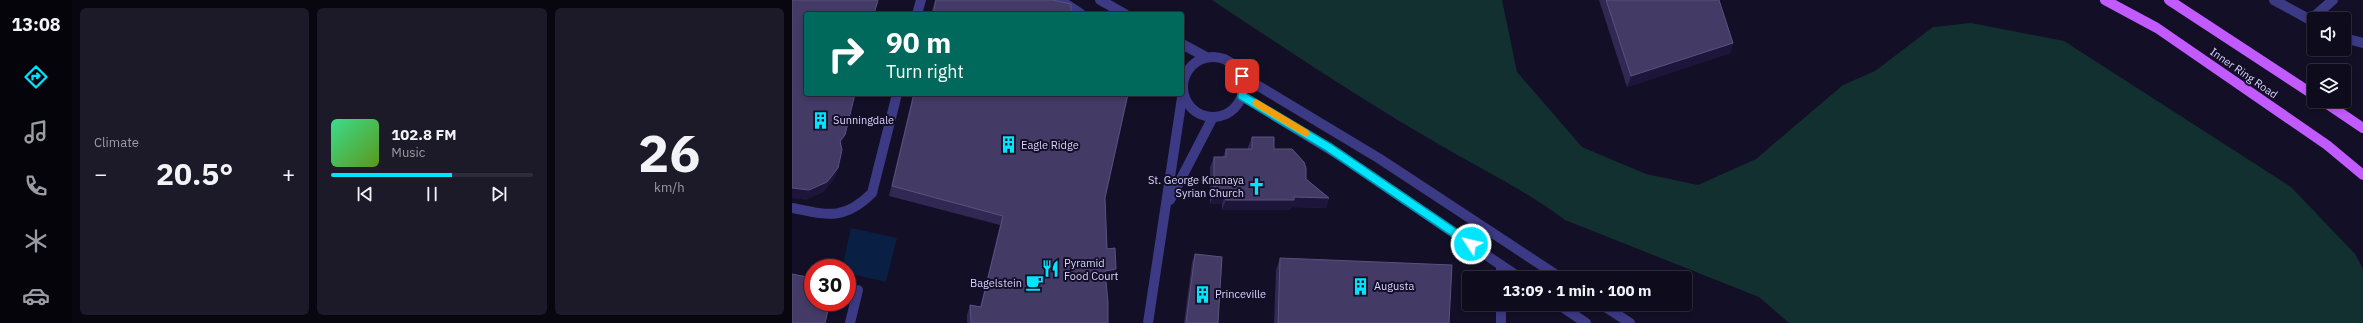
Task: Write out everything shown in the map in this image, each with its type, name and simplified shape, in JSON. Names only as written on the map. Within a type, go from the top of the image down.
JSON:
[{"type":"main road","name":"Inner Ring Road","points":[[2105,0],[2157,28],[2327,145],[2363,174]]},
{"type":"main road","name":"Inner Ring Road","points":[[2169,0],[2307,90]]},
{"type":"main road","points":[[2333,108],[2363,128]]},
{"type":"street","points":[[918,12],[921,0]]},
{"type":"street","points":[[1060,0],[1077,12]]},
{"type":"street","points":[[1100,0],[1121,12]]},
{"type":"street","points":[[2274,0],[2307,18]]},
{"type":"street","points":[[2321,12],[2333,0]]},
{"type":"street","points":[[2351,40],[2363,43]]},
{"type":"street","points":[[1184,45],[1206,58]]},
{"type":"street","points":[[1184,80],[1185,69],[1195,62],[1206,58],[1216,57],[1227,60],[1236,67],[1242,76],[1244,87],[1238,104],[1231,111],[1213,117],[1203,116],[1194,110],[1187,102],[1184,94]]},
{"type":"street","points":[[1242,76],[1380,158],[1550,271]]},
{"type":"street","points":[[792,208],[830,215],[842,214],[862,204],[872,193],[896,96]]},
{"type":"street","points":[[1148,323],[1167,208],[1182,96]]},
{"type":"street","points":[[1242,96],[1339,155],[1510,271]]},
{"type":"street","points":[[1167,208],[1213,117]]},
{"type":"street","points":[[1501,265],[1501,271]]},
{"type":"street","points":[[850,323],[858,290]]},
{"type":"street","points":[[1501,311],[1501,323]]},
{"type":"street","points":[[1568,311],[1586,323]]},
{"type":"street","points":[[1612,311],[1630,323]]},
{"type":"green space","points":[[1212,0],[1502,0],[1517,72],[1582,147],[1646,174],[1698,185],[1756,159],[1843,85],[1875,71],[1933,27],[1971,23],[2064,41],[2291,187],[2355,254],[2363,269],[2363,323],[1789,323],[1759,297],[1565,220],[1535,199],[1353,93]]},
{"type":"water","points":[[851,228],[897,238],[886,282],[856,275],[856,259],[844,259]]},
{"type":"building","name":"Sunningdale","points":[[792,0],[878,0],[875,12],[804,12],[804,96],[855,96],[845,135],[840,141],[842,150],[838,168],[827,182],[809,190],[792,188]]},
{"type":"building","points":[[936,0],[1052,0],[1071,4],[1071,12],[933,12]]},
{"type":"building","points":[[1606,0],[1719,0],[1733,43],[1631,76]]},
{"type":"building","name":"Eagle Ridge","points":[[914,96],[1128,96],[1105,198],[1107,249],[1115,248],[1116,269],[1105,271],[1108,302],[1108,323],[971,323],[970,305],[981,307],[1003,216],[892,186]]},
{"type":"building","name":"St. George Knanaya Syrian Church","points":[[1252,137],[1274,137],[1274,149],[1292,149],[1304,162],[1306,168],[1306,179],[1329,198],[1294,197],[1294,200],[1226,200],[1226,194],[1214,194],[1214,157],[1226,157],[1226,149],[1252,149]]},
{"type":"building","name":"Princeville","points":[[1195,254],[1222,257],[1218,323],[1186,323]]},
{"type":"building","name":"Augusta","points":[[1280,258],[1452,265],[1449,323],[1278,323]]},
{"type":"building","points":[[792,274],[804,276],[804,311],[828,311],[825,323],[792,323]]},
{"type":"slow traffic","points":[[1256,103],[1306,133]]},
{"type":"place","name":"Sunningdale","points":[[820,120]]},
{"type":"place","name":"Eagle Ridge","points":[[1008,145]]},
{"type":"place","name":"St. George Knanaya Syrian Church","points":[[1257,186]]},
{"type":"place","name":"Pyramid Food Court","points":[[1051,269]]},
{"type":"place","name":"Bagelstein","points":[[1035,283]]},
{"type":"place","name":"Augusta","points":[[1361,286]]},
{"type":"place","name":"Princeville","points":[[1202,294]]},
{"type":"route","points":[[1242,76],[1244,87],[1242,96],[1266,108],[1328,147],[1471,244]]}]
